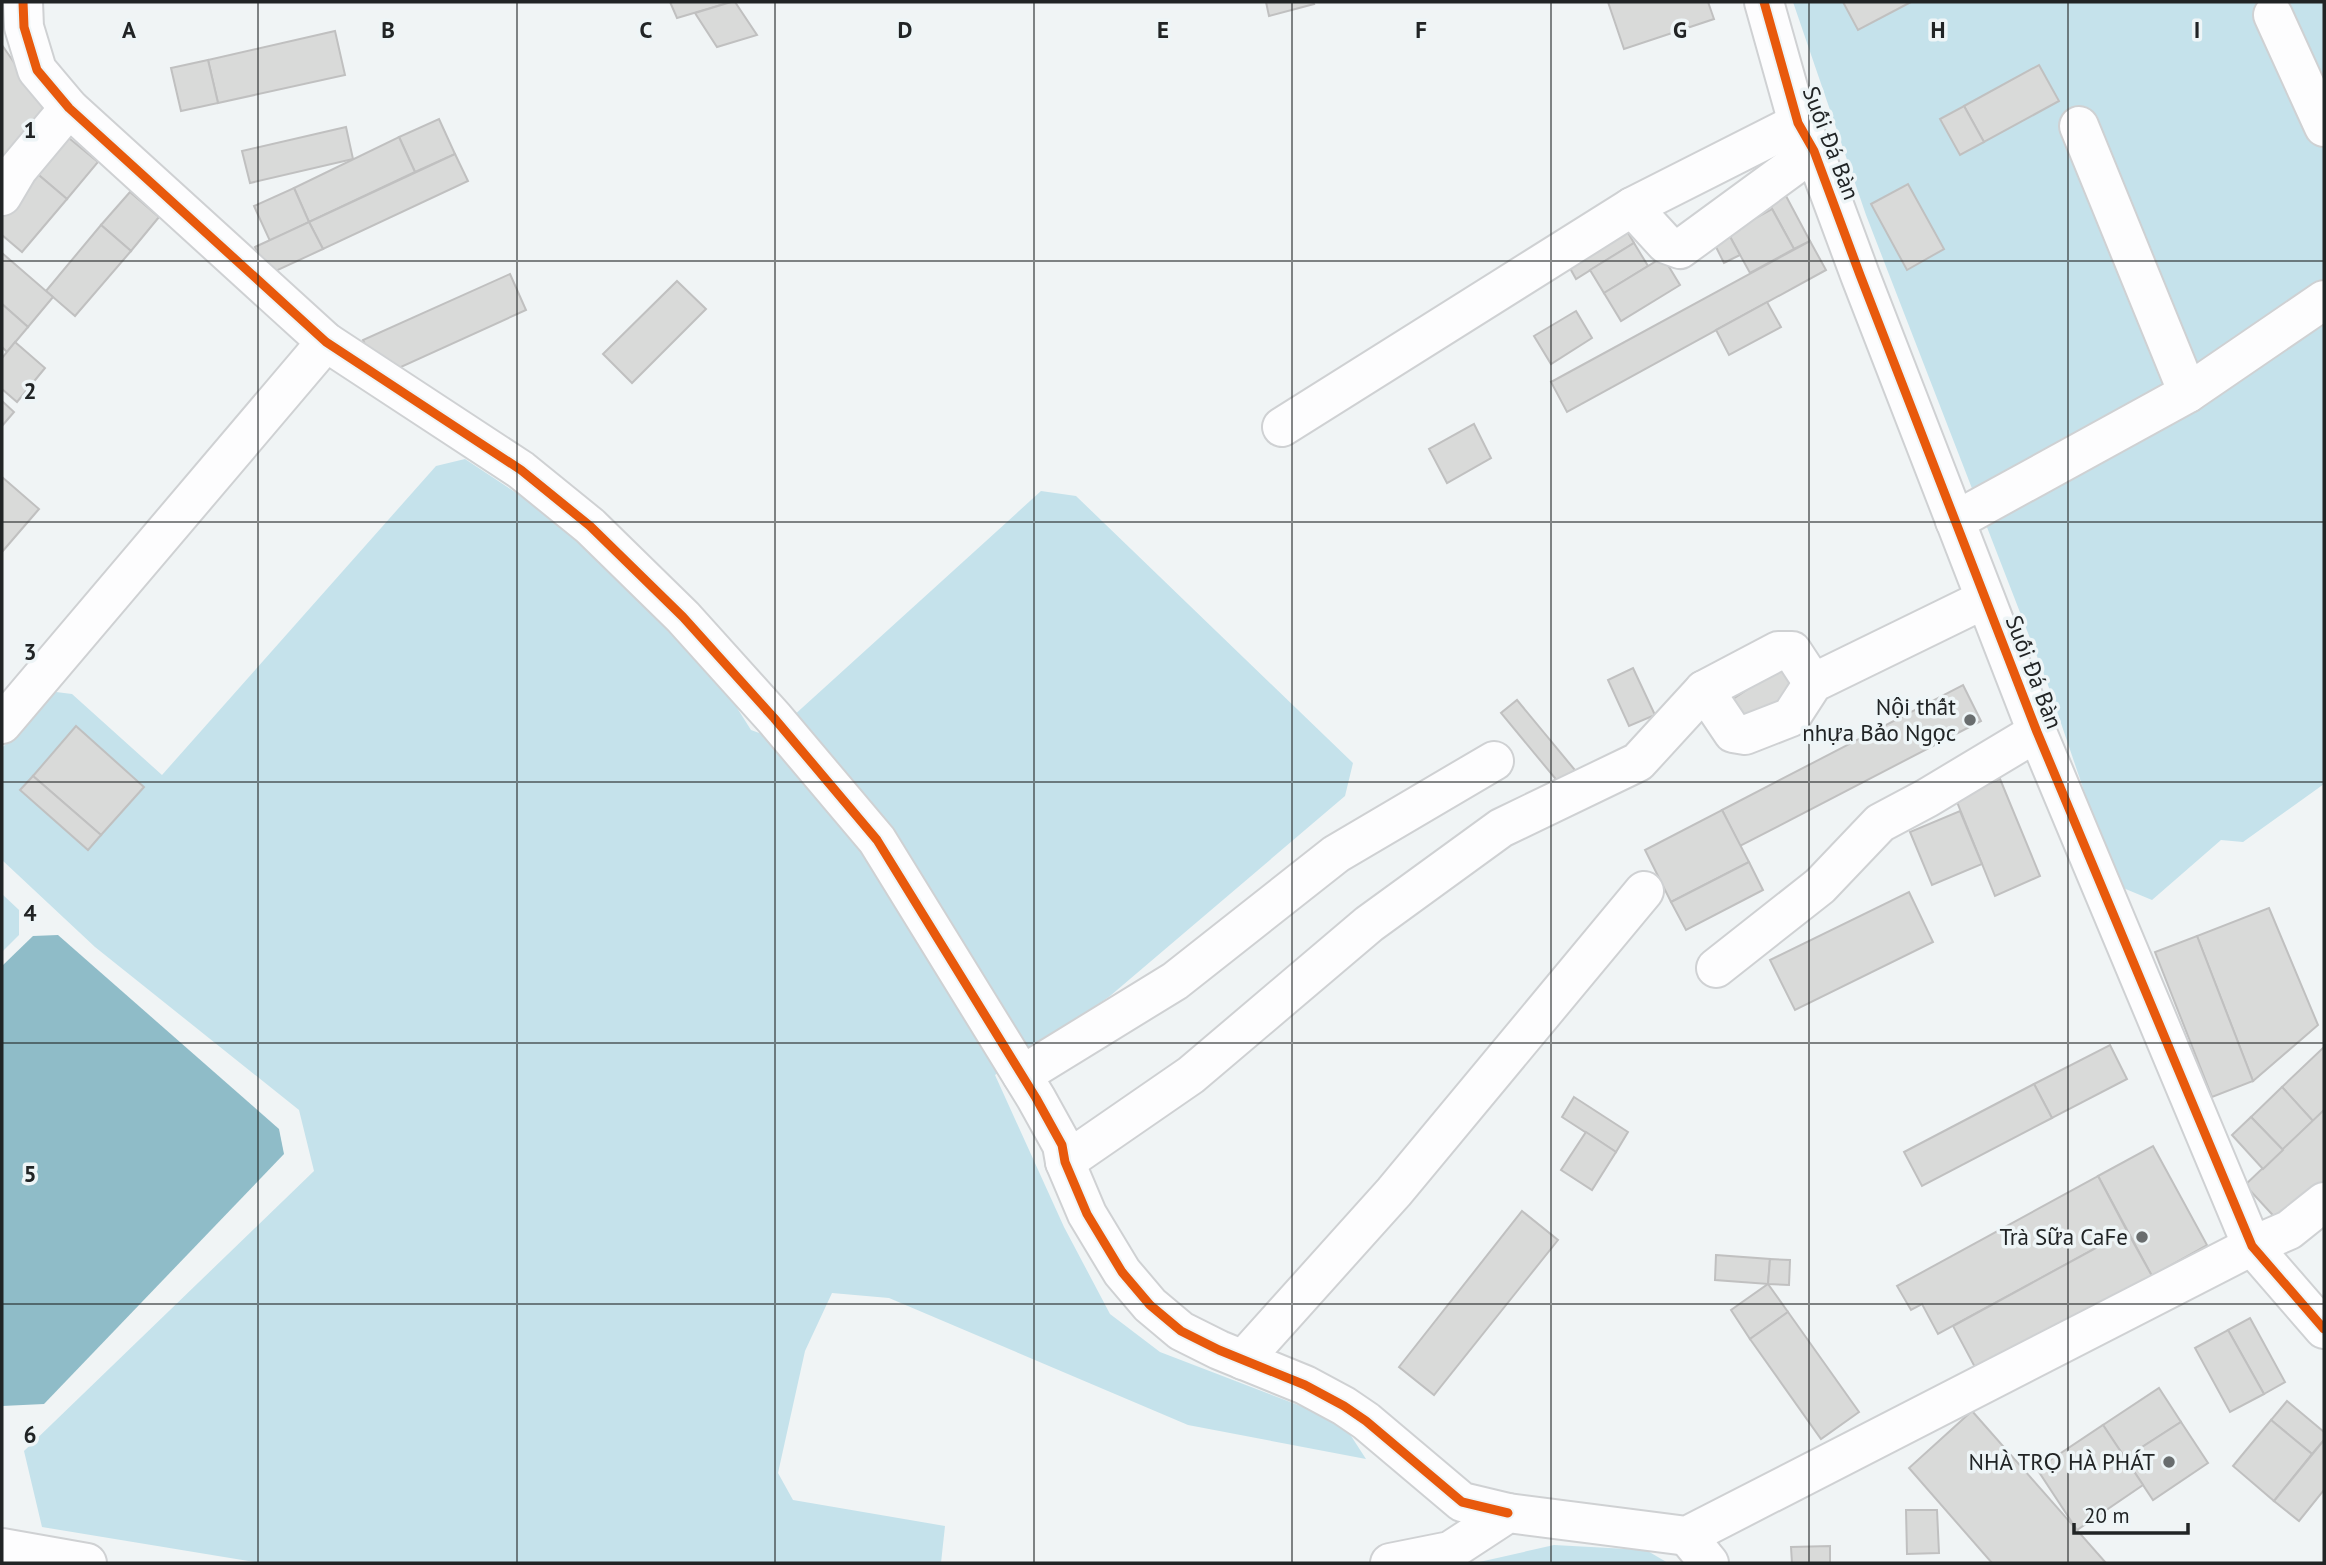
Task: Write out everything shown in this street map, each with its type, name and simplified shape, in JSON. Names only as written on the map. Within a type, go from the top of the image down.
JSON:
[{"type":"street","points":[[23,2],[24,27],[37,70],[69,107],[326,342],[520,470],[590,526],[683,617],[774,718],[877,840],[1022,1075],[1062,1145],[1065,1162],[1087,1214],[1122,1272],[1150,1305],[1181,1331],[1305,1385],[1344,1406],[1366,1421],[1462,1502],[1698,1550],[2252,1246],[2288,1230],[2324,1202]]},
{"type":"street","name":"Suối Đá Bàn","points":[[1764,2],[1806,137],[2036,732],[2252,1246],[2324,1329]]},
{"type":"street","points":[[2273,15],[2324,127]]},
{"type":"street","points":[[2,196],[18,169],[69,107]]},
{"type":"street","points":[[2079,126],[2188,393]]},
{"type":"street","points":[[1632,207],[1665,244],[1680,249],[1806,137]]},
{"type":"street","points":[[1282,427],[1632,207],[1806,137]]},
{"type":"street","points":[[1955,521],[2188,393],[2324,300]]},
{"type":"street","points":[[2,724],[326,342]]},
{"type":"street","points":[[1704,690],[1733,733],[1745,735],[1791,718],[1813,683],[1985,599]]},
{"type":"street","points":[[1065,1162],[1191,1075],[1369,924],[1501,828],[1638,762],[1704,690],[1778,651],[1792,651],[1813,683]]},
{"type":"street","points":[[1716,968],[1819,886],[1880,822],[1927,798],[2036,732]]},
{"type":"street","points":[[1022,1075],[1175,981],[1336,854],[1494,761]]},
{"type":"street","points":[[1243,1360],[1394,1192],[1644,891]]},
{"type":"street","points":[[1390,1563],[1450,1551],[1508,1513]]},
{"type":"street","points":[[2,1548],[87,1563]]},
{"type":"shaded area","points":[[1793,2],[2324,2],[2324,784],[2243,842],[2221,840],[2152,900],[2116,885],[2047,682],[1866,215]]},
{"type":"shaded area","points":[[465,459],[545,512],[636,588],[720,681],[751,730],[770,737],[1041,491],[1076,496],[1353,763],[1345,796],[1110,996],[995,1075],[1064,1227],[1110,1314],[1160,1352],[1342,1422],[1366,1459],[1188,1425],[889,1298],[832,1293],[805,1351],[778,1473],[793,1500],[945,1526],[941,1563],[260,1563],[42,1527],[24,1451],[314,1171],[299,1110],[95,947],[2,860],[2,748],[56,692],[72,694],[162,775],[436,466]]},
{"type":"shaded area","points":[[2,894],[19,910],[19,935],[2,952]]},
{"type":"shaded area","points":[[58,935],[279,1129],[284,1154],[44,1404],[2,1406],[2,966],[33,936]]},
{"type":"shaded area","points":[[1554,1545],[1646,1550],[1668,1563],[1475,1563]]},
{"type":"building","points":[[670,2],[731,2],[677,18]]},
{"type":"building","points":[[735,2],[757,35],[717,47],[695,13]]},
{"type":"building","points":[[1266,2],[1313,2],[1314,4],[1269,16]]},
{"type":"building","points":[[1608,2],[1708,2],[1714,19],[1624,49]]},
{"type":"building","points":[[1843,2],[1911,2],[1858,30]]},
{"type":"building","points":[[335,31],[345,75],[218,103],[208,60]]},
{"type":"building","points":[[2,45],[48,112],[2,171]]},
{"type":"building","points":[[208,60],[218,103],[181,111],[171,68]]},
{"type":"building","points":[[2039,65],[2059,101],[1984,142],[1964,106]]},
{"type":"building","points":[[1964,106],[1984,142],[1960,155],[1940,119]]},
{"type":"building","points":[[439,119],[455,154],[415,172],[399,137]]},
{"type":"building","points":[[346,127],[353,159],[250,183],[242,151]]},
{"type":"building","points":[[64,134],[98,162],[67,199],[34,171]]},
{"type":"building","points":[[399,137],[415,172],[309,222],[294,188]]},
{"type":"building","points":[[455,154],[468,181],[323,249],[309,222]]},
{"type":"building","points":[[34,171],[67,199],[22,252],[2,235],[2,209]]},
{"type":"building","points":[[1908,184],[1944,249],[1907,270],[1871,204]]},
{"type":"building","points":[[294,188],[309,222],[270,241],[254,206]]},
{"type":"building","points":[[130,192],[159,217],[131,251],[101,225]]},
{"type":"building","points":[[1786,196],[1810,241],[1794,249],[1770,205]]},
{"type":"building","points":[[1772,209],[1794,249],[1750,273],[1728,233]]},
{"type":"building","points":[[309,222],[323,249],[267,275],[255,247]]},
{"type":"building","points":[[101,225],[131,251],[75,316],[46,291]]},
{"type":"building","points":[[1624,226],[1634,243],[1576,279],[1566,261]]},
{"type":"building","points":[[1728,233],[1740,255],[1724,263],[1713,241]]},
{"type":"building","points":[[1810,241],[1826,270],[1567,412],[1551,382]]},
{"type":"building","points":[[1634,243],[1648,266],[1604,293],[1590,270]]},
{"type":"building","points":[[2,253],[53,297],[28,327],[2,304]]},
{"type":"building","points":[[1663,257],[1680,285],[1621,321],[1604,293]]},
{"type":"building","points":[[510,274],[526,310],[379,377],[363,340]]},
{"type":"building","points":[[677,281],[706,309],[632,383],[603,354]]},
{"type":"building","points":[[1767,302],[1781,327],[1729,355],[1716,330]]},
{"type":"building","points":[[2,304],[28,327],[7,352],[2,347]]},
{"type":"building","points":[[1576,311],[1592,338],[1551,364],[1534,336]]},
{"type":"building","points":[[15,342],[45,368],[17,402],[2,389],[2,358]]},
{"type":"building","points":[[2,401],[14,412],[2,426]]},
{"type":"building","points":[[1474,424],[1491,458],[1447,483],[1429,449]]},
{"type":"building","points":[[2,477],[39,509],[2,552]]},
{"type":"building","points":[[1781,667],[1797,690],[1739,728],[1724,705]]},
{"type":"building","points":[[1633,668],[1655,715],[1629,726],[1608,680]]},
{"type":"building","points":[[1963,685],[1981,721],[1740,846],[1722,810]]},
{"type":"building","points":[[1517,700],[1579,775],[1564,789],[1501,713]]},
{"type":"building","points":[[76,726],[144,787],[101,835],[33,776]]},
{"type":"building","points":[[33,776],[101,835],[88,850],[20,790]]},
{"type":"building","points":[[2000,779],[2040,876],[1995,896],[1955,797]]},
{"type":"building","points":[[1722,810],[1749,862],[1671,902],[1645,850]]},
{"type":"building","points":[[1960,811],[1982,864],[1932,885],[1910,832]]},
{"type":"building","points":[[1749,862],[1763,890],[1686,930],[1671,902]]},
{"type":"building","points":[[1909,892],[1933,942],[1795,1010],[1770,960]]},
{"type":"building","points":[[2269,908],[2318,1025],[2253,1081],[2197,936]]},
{"type":"building","points":[[2197,936],[2253,1081],[2212,1097],[2155,952]]},
{"type":"building","points":[[2110,1045],[2127,1079],[2052,1118],[2034,1084]]},
{"type":"building","points":[[2324,1047],[2324,1110],[2313,1121],[2282,1087]]},
{"type":"building","points":[[2034,1084],[2052,1118],[1922,1186],[1904,1152]]},
{"type":"building","points":[[2282,1087],[2313,1121],[2283,1150],[2251,1117]]},
{"type":"building","points":[[1574,1097],[1628,1132],[1616,1152],[1562,1117]]},
{"type":"building","points":[[2324,1110],[2324,1184],[2281,1224],[2245,1185]]},
{"type":"building","points":[[2251,1117],[2283,1150],[2263,1169],[2232,1135]]},
{"type":"building","points":[[1586,1132],[1616,1152],[1592,1190],[1561,1170]]},
{"type":"building","points":[[2153,1146],[2207,1245],[2152,1276],[2098,1176]]},
{"type":"building","points":[[2098,1176],[2127,1231],[1938,1334],[1922,1304],[1911,1310],[1897,1286]]},
{"type":"building","points":[[1522,1211],[1558,1240],[1434,1395],[1399,1367]]},
{"type":"building","points":[[2127,1231],[2152,1276],[1977,1371],[1953,1326]]},
{"type":"building","points":[[1716,1255],[1770,1259],[1768,1284],[1715,1280]]},
{"type":"building","points":[[1770,1259],[1790,1260],[1789,1285],[1768,1284]]},
{"type":"building","points":[[1768,1284],[1788,1312],[1750,1339],[1731,1310]]},
{"type":"building","points":[[1788,1312],[1859,1412],[1821,1439],[1750,1339]]},
{"type":"building","points":[[2250,1318],[2285,1382],[2264,1394],[2228,1330]]},
{"type":"building","points":[[2228,1330],[2264,1394],[2230,1412],[2195,1348]]},
{"type":"building","points":[[2159,1388],[2181,1422],[2125,1458],[2103,1425]]},
{"type":"building","points":[[2287,1401],[2324,1432],[2324,1440],[2312,1454],[2271,1420]]},
{"type":"building","points":[[1972,1411],[2106,1563],[1992,1563],[1909,1468]]},
{"type":"building","points":[[2271,1420],[2312,1454],[2274,1501],[2233,1466]]},
{"type":"building","points":[[2181,1422],[2208,1463],[2153,1500],[2125,1458]]},
{"type":"building","points":[[2103,1425],[2143,1485],[2077,1530],[2037,1469]]},
{"type":"building","points":[[2324,1440],[2324,1490],[2299,1521],[2274,1501]]},
{"type":"building","points":[[1906,1510],[1937,1510],[1939,1553],[1907,1554]]},
{"type":"building","points":[[1830,1546],[1830,1563],[1792,1563],[1791,1547]]},
{"type":"cycle path","points":[[23,2],[24,27],[37,70],[69,108],[326,342],[521,470],[590,526],[683,617],[774,718],[877,840],[1036,1098],[1062,1145],[1065,1162],[1087,1214],[1122,1272],[1150,1305],[1181,1331],[1219,1350],[1305,1385],[1344,1406],[1366,1421],[1462,1502],[1508,1513]]},
{"type":"cycle path","points":[[1764,2],[1798,123],[1814,151],[2037,732],[2252,1246],[2324,1329]]},
{"type":"place","name":"Nội thất nhựa Bảo Ngọc","points":[[1970,720]]},
{"type":"place","name":"Trà Sữa CaFe","points":[[2142,1237]]},
{"type":"place","name":"NHÀ TRỌ HÀ PHÁT","points":[[2169,1462]]}]
